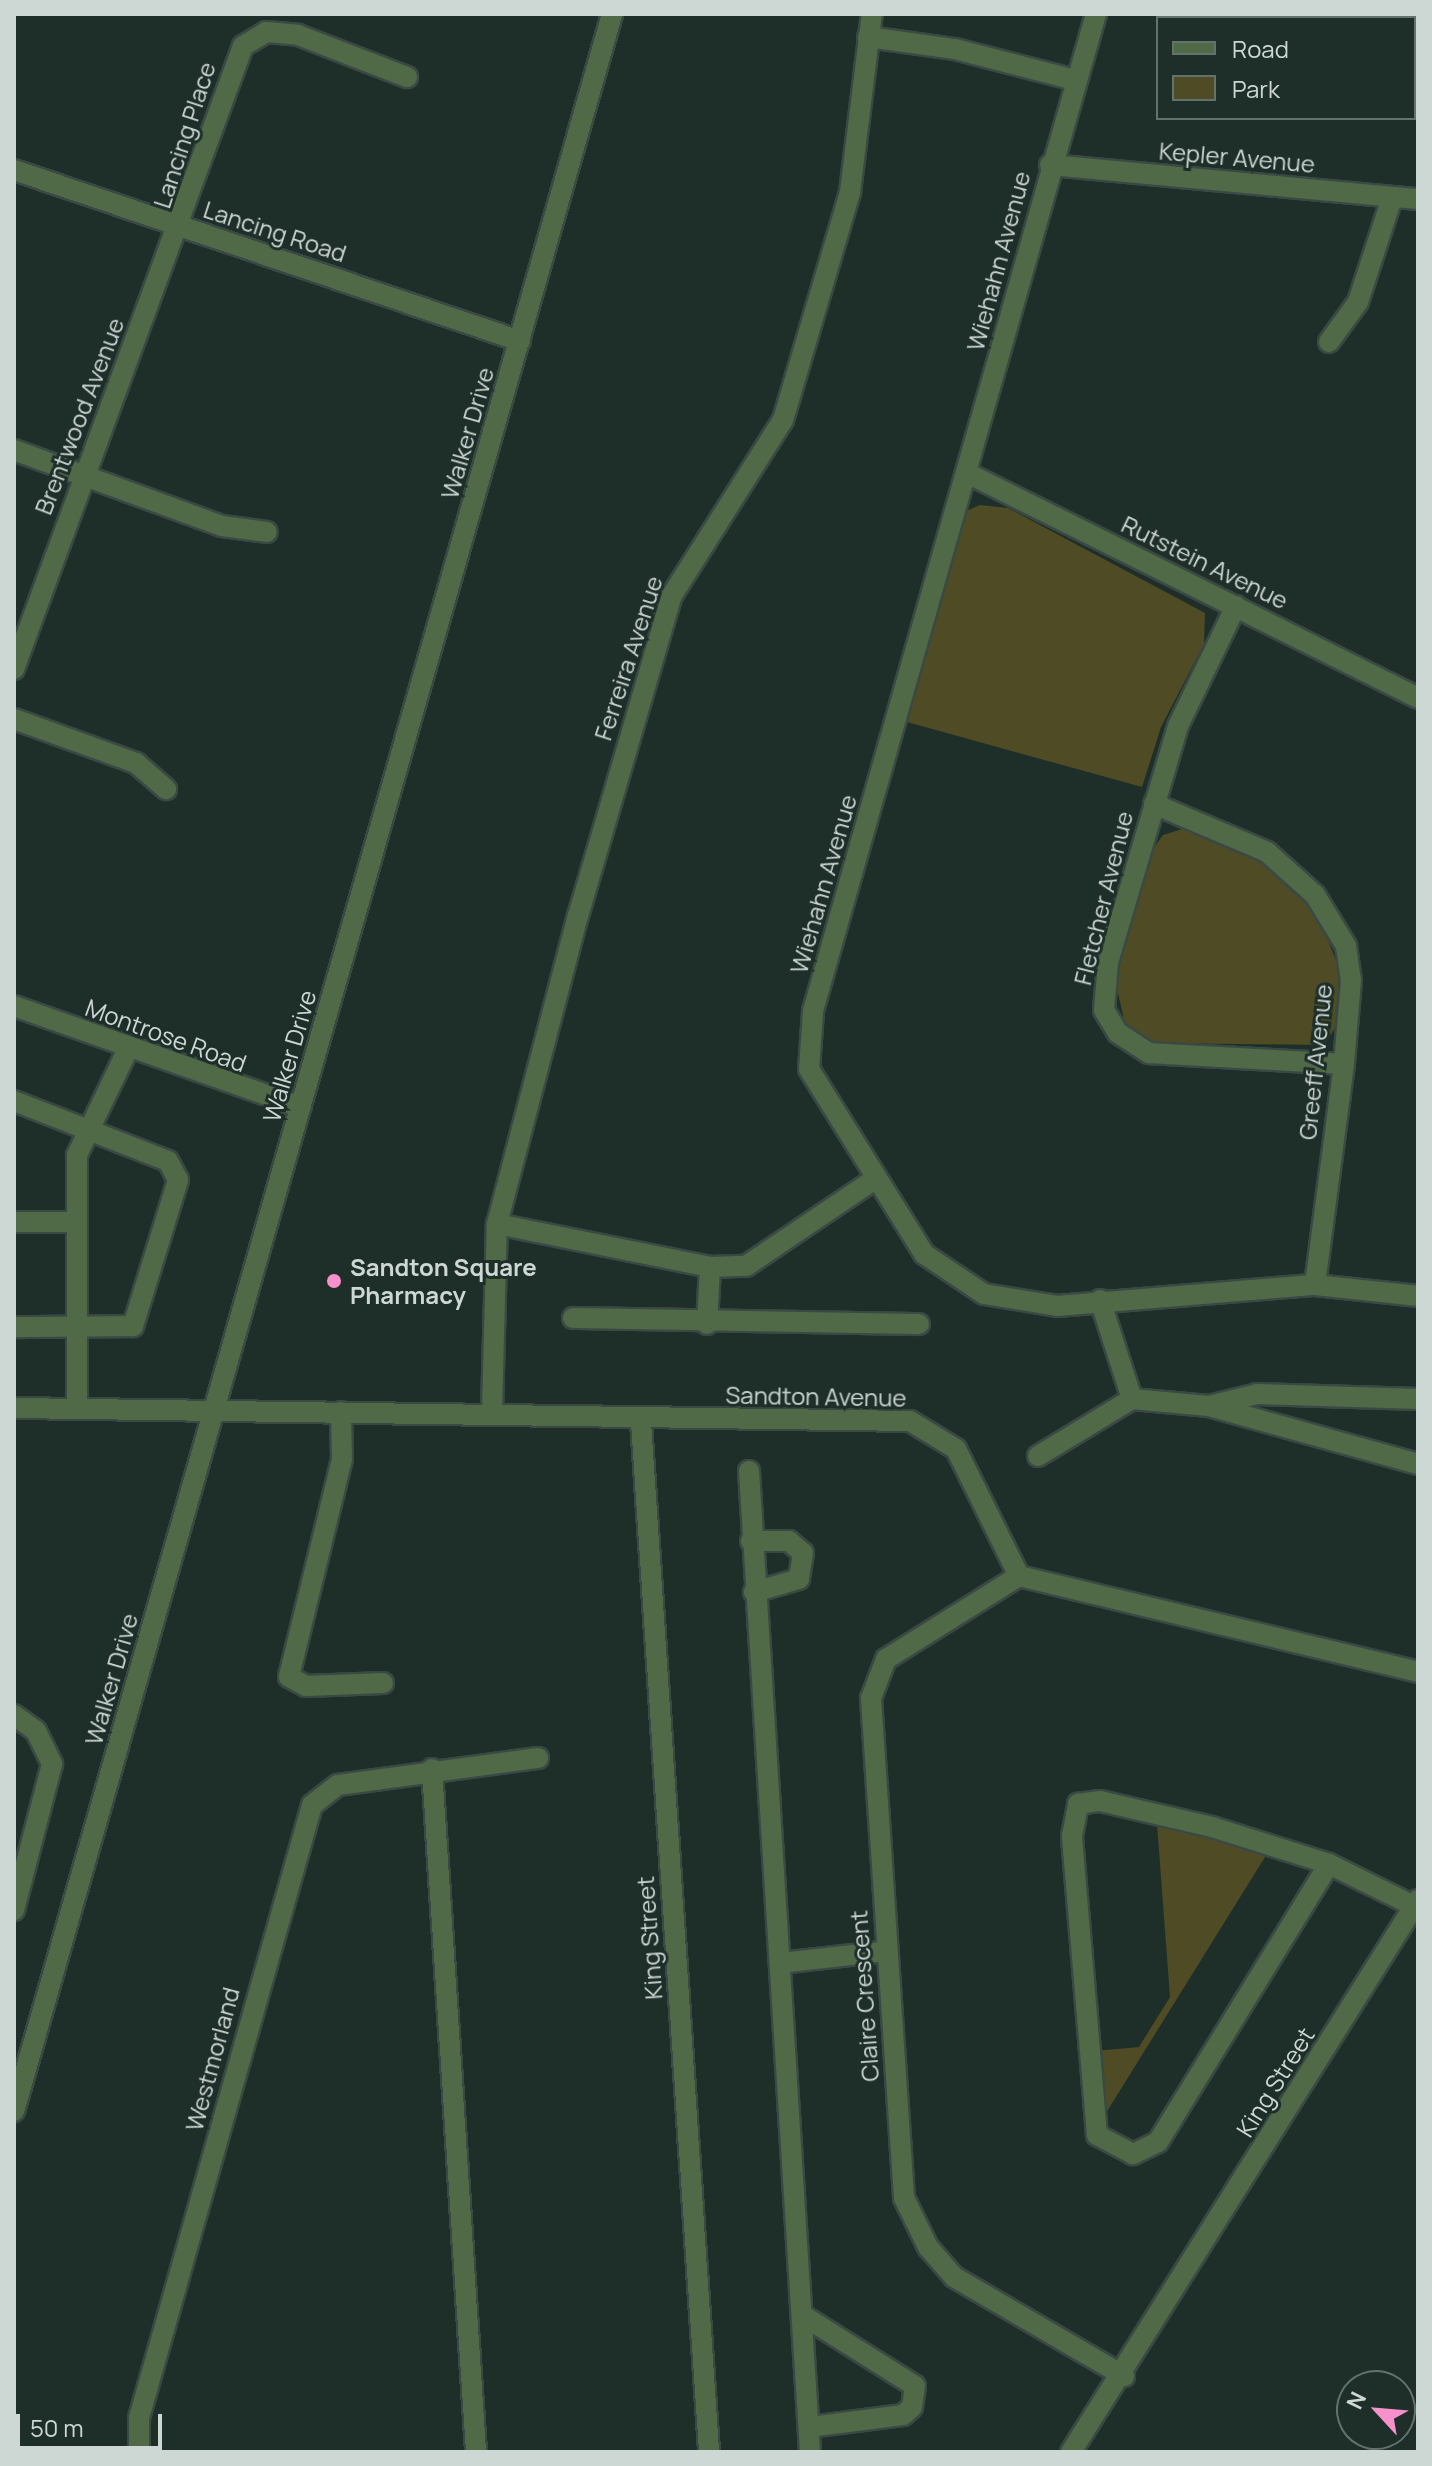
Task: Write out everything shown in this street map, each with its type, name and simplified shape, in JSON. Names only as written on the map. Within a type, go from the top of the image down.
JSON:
[{"type":"street","name":"Walker Drive","points":[[14,2111],[210,1412],[301,1107],[612,14]]},
{"type":"street","name":"Ferreira Avenue","points":[[492,1411],[497,1224],[671,597],[693,553],[770,448],[799,372],[850,192],[872,14]]},
{"type":"street","name":"Wiehahn Avenue","points":[[1096,14],[1050,165],[969,474],[807,1045],[817,1092],[924,1254],[959,1283],[1020,1305],[1315,1285],[1418,1296]]},
{"type":"street","name":"Lancing Place","points":[[181,227],[222,92],[251,38],[298,35],[407,77]]},
{"type":"street","points":[[868,37],[968,51],[1075,80]]},
{"type":"street","name":"Kepler Avenue","points":[[1050,165],[1418,199]]},
{"type":"street","name":"Lancing Road","points":[[14,170],[520,341]]},
{"type":"street","points":[[1329,342],[1358,302],[1392,198]]},
{"type":"street","name":"Brentwood Avenue","points":[[14,669],[82,478],[181,227]]},
{"type":"street","points":[[14,450],[82,478],[222,526],[267,532]]},
{"type":"street","name":"Rutstein Avenue","points":[[969,474],[1418,698]]},
{"type":"street","name":"Fletcher Avenue","points":[[1236,606],[1178,726],[1102,994],[1111,1023],[1149,1053],[1344,1064]]},
{"type":"street","points":[[14,719],[136,763],[166,789]]},
{"type":"street","name":"Greeff Avenue","points":[[1154,804],[1267,852],[1334,920],[1351,980],[1344,1064],[1315,1285]]},
{"type":"street","name":"Montrose Road","points":[[14,1006],[128,1049],[301,1107]]},
{"type":"street","points":[[77,1407],[80,1331],[77,1155],[128,1049]]},
{"type":"street","points":[[14,1101],[168,1161],[178,1186],[139,1320],[128,1329],[80,1331],[14,1327]]},
{"type":"street","points":[[497,1224],[710,1267],[760,1260],[875,1179]]},
{"type":"street","points":[[14,1222],[76,1222]]},
{"type":"street","points":[[707,1324],[710,1267]]},
{"type":"street","points":[[1100,1300],[1132,1399]]},
{"type":"street","points":[[573,1318],[707,1324],[919,1324]]},
{"type":"street","points":[[1209,1406],[1219,1398],[1257,1394],[1418,1399]]},
{"type":"street","points":[[1038,1456],[1132,1399],[1209,1406],[1418,1464]]},
{"type":"street","name":"Sandton Avenue","points":[[14,1408],[210,1412],[492,1411],[641,1422],[889,1419],[925,1426],[956,1449],[1019,1576]]},
{"type":"street","points":[[341,1412],[342,1459],[289,1677],[306,1686],[383,1683]]},
{"type":"street","name":"King Street","points":[[641,1422],[709,2452]]},
{"type":"street","points":[[749,1471],[754,1592],[810,2452]]},
{"type":"street","points":[[751,1541],[789,1541],[803,1553],[799,1579],[754,1592]]},
{"type":"street","points":[[1019,1576],[1418,1672]]},
{"type":"street","name":"Claire Crescent","points":[[1019,1576],[909,1642],[876,1678],[870,1719],[904,2198],[928,2247],[954,2277],[1124,2376]]},
{"type":"street","points":[[14,1715],[36,1731],[48,1753],[52,1778],[14,1910]]},
{"type":"street","name":"Westmorland","points":[[139,2452],[139,2418],[305,1819],[338,1785],[432,1769],[538,1758]]},
{"type":"street","points":[[432,1769],[476,2452]]},
{"type":"street","points":[[1329,1864],[1158,2142],[1133,2154],[1097,2135],[1074,1808],[1100,1801],[1329,1864],[1416,1903]]},
{"type":"street","name":"King Street","points":[[1071,2452],[1124,2376],[1416,1903]]},
{"type":"street","points":[[780,1963],[887,1951]]},
{"type":"street","points":[[802,2315],[915,2386],[912,2407],[903,2415],[809,2427]]},
{"type":"green space","points":[[980,505],[1008,508],[1205,613],[1204,644],[1161,727],[1142,787],[907,722],[964,512]]},
{"type":"green space","points":[[1182,829],[1261,856],[1318,914],[1342,976],[1337,1025],[1324,1045],[1152,1043],[1126,1028],[1115,980],[1151,852],[1163,835]]},
{"type":"green space","points":[[1157,1824],[1270,1849],[1101,2121],[1095,2051],[1139,2047],[1170,1997]]},
{"type":"place","name":"Sandton Square Pharmacy","points":[[334,1281]]}]
